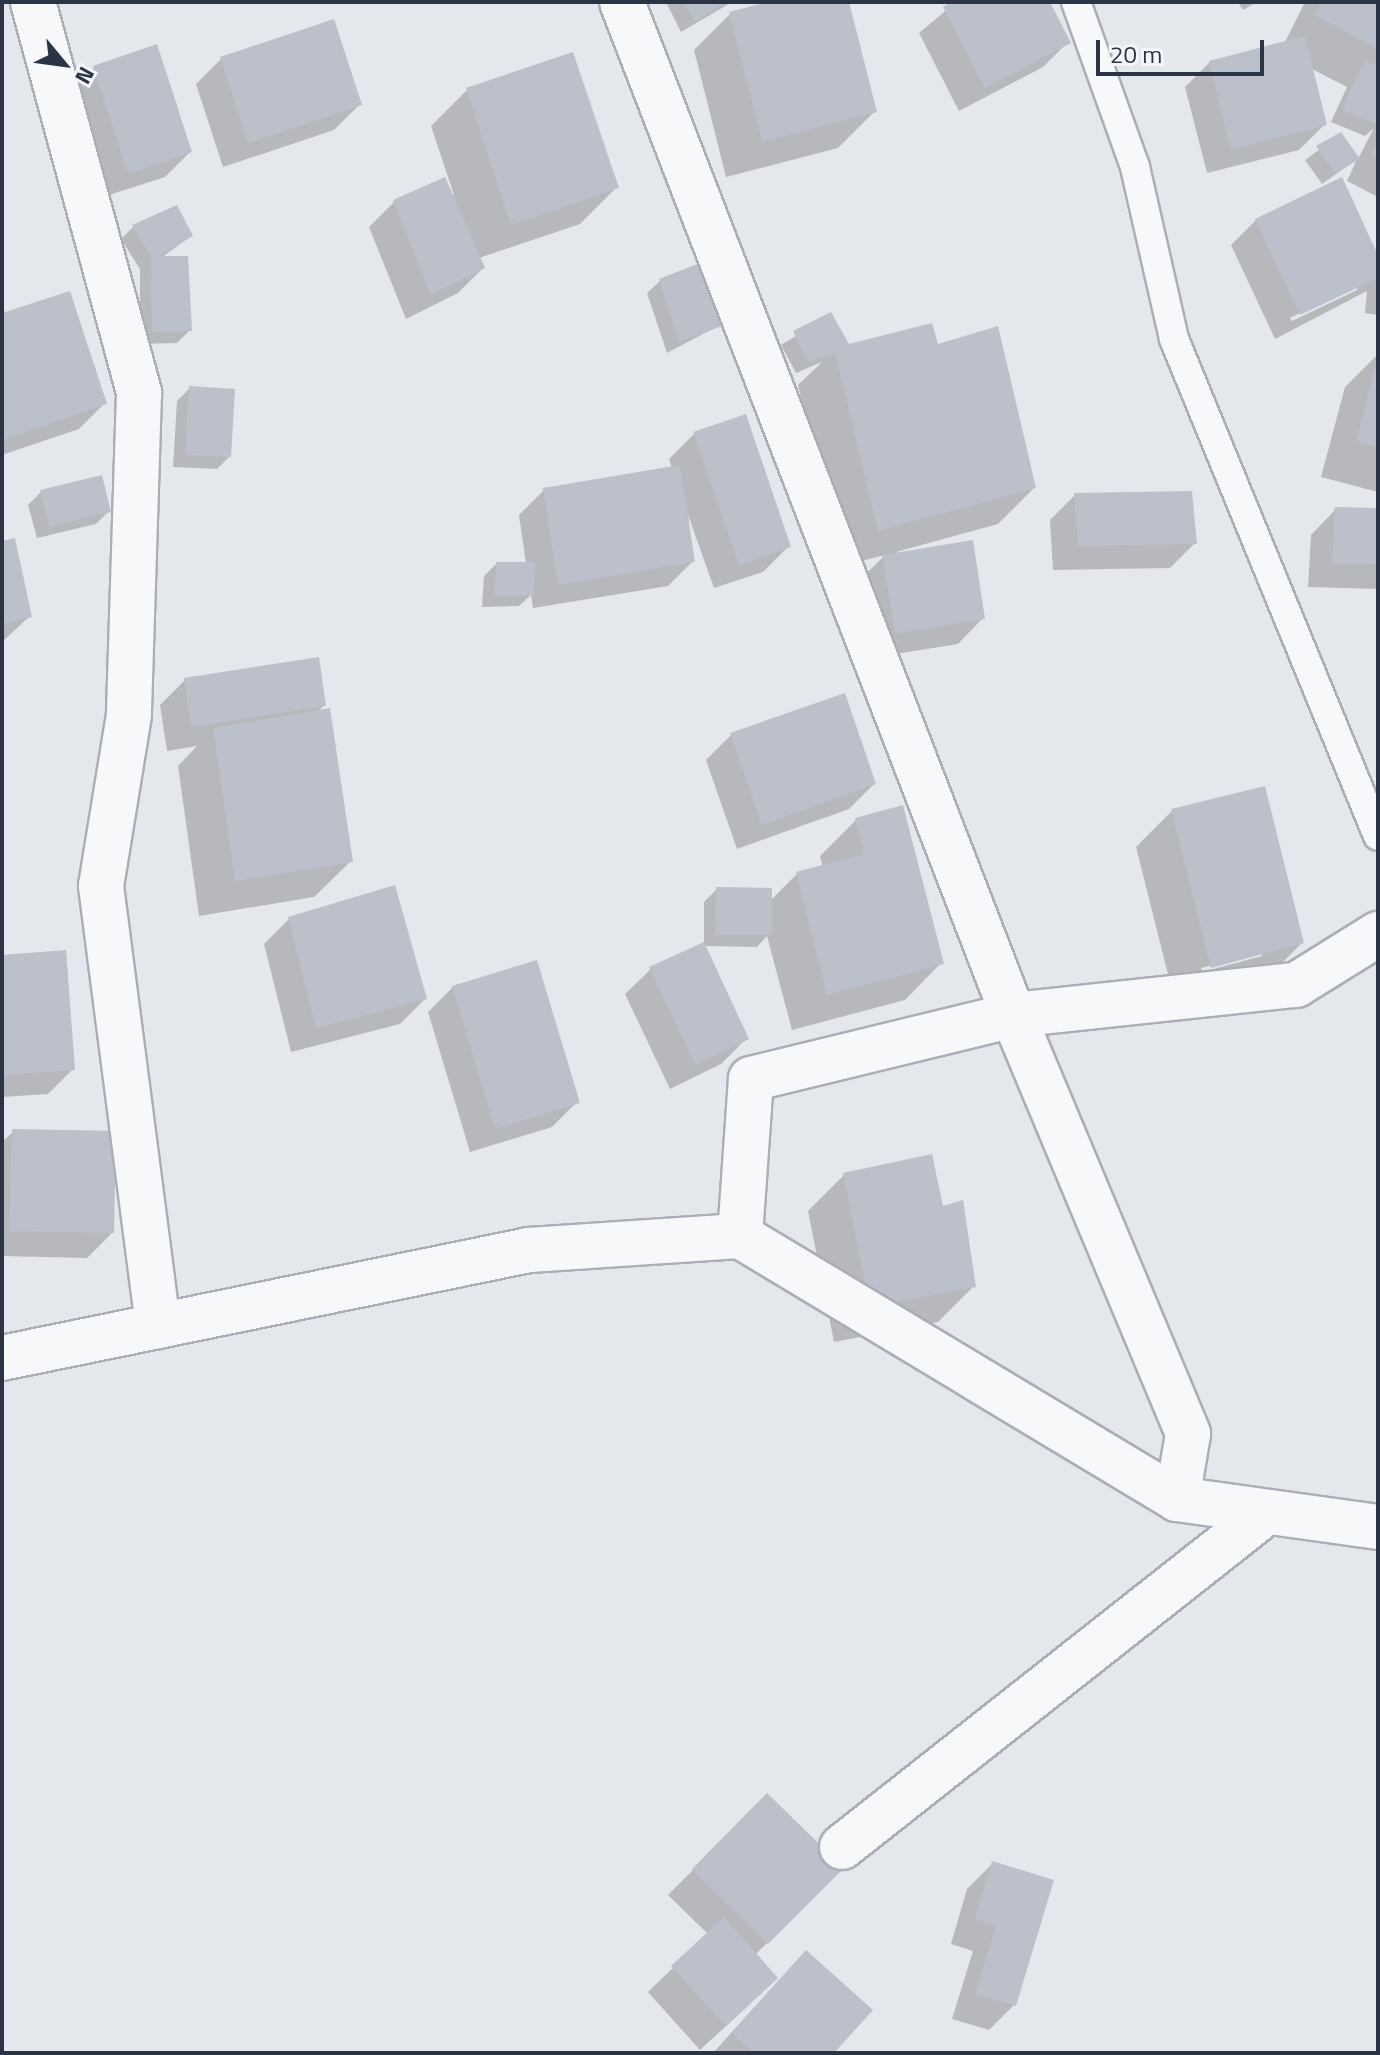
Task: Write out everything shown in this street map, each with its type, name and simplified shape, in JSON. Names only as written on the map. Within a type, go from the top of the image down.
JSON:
[{"type":"street","points":[[622,2],[1013,1015],[1188,1434],[1177,1499]]},
{"type":"street","points":[[29,7],[139,393],[129,715],[101,886],[158,1326]]},
{"type":"street","points":[[740,1236],[751,1079],[1013,1015],[1296,985],[1378,934]]},
{"type":"street","points":[[2,1358],[529,1250],[740,1236],[1177,1499],[1263,1515],[1378,1527]]},
{"type":"street","points":[[842,1847],[1263,1515]]},
{"type":"lane","points":[[1076,2],[1135,167],[1174,339],[1378,836]]},
{"type":"building","points":[[685,2],[728,2],[694,22]]},
{"type":"building","points":[[768,2],[849,2],[877,112],[762,142],[729,12]]},
{"type":"building","points":[[951,2],[1050,2],[1071,43],[985,88],[943,7]]},
{"type":"building","points":[[1321,2],[1378,2],[1378,49],[1314,15]]},
{"type":"building","points":[[334,19],[362,105],[248,143],[220,57]]},
{"type":"building","points":[[1305,36],[1327,125],[1231,150],[1209,61]]},
{"type":"building","points":[[157,44],[192,152],[128,174],[93,66]]},
{"type":"building","points":[[573,52],[619,188],[511,225],[466,88]]},
{"type":"building","points":[[1364,60],[1378,66],[1378,125],[1342,110]]},
{"type":"building","points":[[1341,132],[1360,159],[1335,173],[1316,146]]},
{"type":"building","points":[[1378,141],[1378,159],[1371,155]]},
{"type":"building","points":[[445,177],[485,268],[431,295],[393,200]]},
{"type":"building","points":[[1342,177],[1378,255],[1378,278],[1300,315],[1255,219]]},
{"type":"building","points":[[177,205],[193,236],[158,256],[188,256],[192,331],[152,332],[151,256],[132,225]]},
{"type":"building","points":[[700,263],[722,326],[679,342],[659,279]]},
{"type":"building","points":[[70,291],[107,404],[2,440],[2,313]]},
{"type":"building","points":[[831,312],[849,344],[932,323],[938,344],[998,326],[1036,488],[878,531],[835,353],[808,362],[793,331]]},
{"type":"building","points":[[1378,361],[1378,447],[1356,441]]},
{"type":"building","points":[[189,386],[235,389],[231,457],[185,455]]},
{"type":"building","points":[[746,414],[791,547],[739,565],[693,432]]},
{"type":"building","points":[[680,465],[695,562],[558,585],[543,488]]},
{"type":"building","points":[[102,475],[111,512],[49,527],[40,490]]},
{"type":"building","points":[[1192,491],[1197,544],[1078,546],[1074,493]]},
{"type":"building","points":[[1335,507],[1378,508],[1378,564],[1332,563]]},
{"type":"building","points":[[15,538],[32,617],[2,624],[2,541]]},
{"type":"building","points":[[973,540],[985,619],[895,634],[882,555]]},
{"type":"building","points":[[496,562],[535,562],[534,595],[494,596]]},
{"type":"building","points":[[319,657],[326,706],[191,727],[184,678]]},
{"type":"building","points":[[845,693],[876,784],[762,825],[730,733]]},
{"type":"building","points":[[330,708],[353,862],[235,881],[213,728]]},
{"type":"building","points":[[1265,786],[1304,943],[1211,968],[1171,809]]},
{"type":"building","points":[[903,805],[944,964],[827,995],[796,872],[864,854],[855,818]]},
{"type":"building","points":[[395,885],[427,999],[316,1028],[288,917]]},
{"type":"building","points":[[716,887],[772,888],[772,935],[715,935]]},
{"type":"building","points":[[704,942],[749,1039],[695,1065],[649,967]]},
{"type":"building","points":[[66,950],[75,1070],[2,1075],[2,955]]},
{"type":"building","points":[[537,960],[580,1103],[495,1129],[452,986]]},
{"type":"building","points":[[12,1129],[116,1131],[114,1233],[9,1231]]},
{"type":"building","points":[[932,1154],[943,1206],[963,1200],[976,1287],[870,1307],[843,1173]]},
{"type":"building","points":[[767,1793],[844,1868],[768,1944],[692,1869]]},
{"type":"building","points":[[992,1861],[1054,1880],[1016,2006],[975,1995],[996,1926],[975,1919]]},
{"type":"building","points":[[724,1917],[778,1978],[726,2026],[671,1966]]},
{"type":"building","points":[[806,1950],[873,2010],[834,2053],[754,2053],[731,2033]]}]
